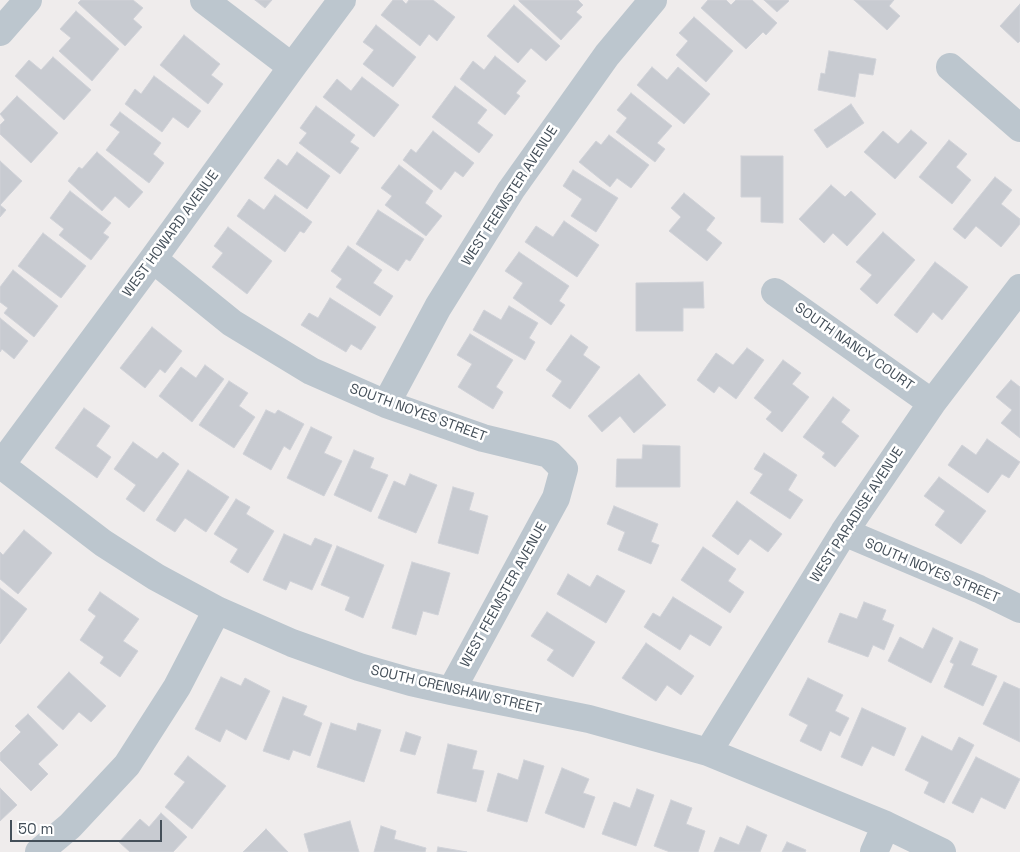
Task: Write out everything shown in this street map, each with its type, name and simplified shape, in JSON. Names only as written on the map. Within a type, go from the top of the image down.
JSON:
[{"type":"street","points":[[0,32],[28,0]]},
{"type":"street","points":[[204,0],[292,67]]},
{"type":"street","name":"WEST HOWARD AVENUE","points":[[1,466],[342,0]]},
{"type":"street","name":"WEST FEEMSTER AVENUE","points":[[386,404],[438,307],[511,190],[607,55],[653,0]]},
{"type":"street","points":[[950,67],[1020,128]]},
{"type":"street","name":"SOUTH NOYES STREET","points":[[154,259],[232,323],[311,371],[386,404],[483,438],[549,454],[564,469]]},
{"type":"street","name":"WEST PARADISE AVENUE","points":[[708,752],[844,532],[932,403],[1020,288]]},
{"type":"street","name":"SOUTH NANCY COURT","points":[[776,292],[932,403]]},
{"type":"street","name":"SOUTH CRENSHAW STREET","points":[[1,466],[103,543],[156,577],[217,610],[292,643],[359,667],[411,682],[589,719],[708,752],[886,825],[942,852]]},
{"type":"street","name":"WEST FEEMSTER AVENUE","points":[[451,691],[556,498],[564,469]]},
{"type":"street","name":"SOUTH NOYES STREET","points":[[844,532],[1020,609]]},
{"type":"street","points":[[39,852],[70,826],[127,765],[177,687],[217,610]]},
{"type":"street","points":[[874,852],[886,825]]},
{"type":"building","points":[[81,0],[133,0],[143,8],[133,19],[142,27],[125,46],[78,3]]},
{"type":"building","points":[[255,0],[272,0],[265,8]]},
{"type":"building","points":[[393,0],[402,0],[406,4],[409,0],[433,0],[455,17],[437,41],[429,34],[420,46],[381,15]]},
{"type":"building","points":[[519,0],[578,0],[583,5],[576,12],[582,17],[561,40]]},
{"type":"building","points":[[708,0],[726,0],[731,5],[736,0],[752,0],[777,23],[766,35],[763,32],[746,49],[701,8]]},
{"type":"building","points":[[764,0],[788,0],[789,1],[777,12]]},
{"type":"building","points":[[854,0],[894,0],[889,6],[900,16],[887,30]]},
{"type":"building","points":[[1020,4],[1020,41],[1018,43],[1000,26]]},
{"type":"building","points":[[514,5],[560,46],[546,61],[531,48],[518,63],[487,36]]},
{"type":"building","points":[[76,11],[119,49],[92,81],[59,51],[71,38],[60,29]]},
{"type":"building","points":[[694,17],[733,51],[706,82],[676,55],[688,41],[679,33]]},
{"type":"building","points":[[376,25],[416,57],[393,87],[363,64],[374,50],[363,42]]},
{"type":"building","points":[[184,35],[220,64],[211,75],[223,84],[208,104],[160,65]]},
{"type":"building","points":[[829,51],[876,59],[873,75],[859,73],[855,97],[818,90],[821,73],[825,74]]},
{"type":"building","points":[[495,56],[526,81],[516,93],[520,96],[505,115],[460,79],[473,61],[484,70]]},
{"type":"building","points":[[53,57],[91,90],[64,120],[15,76],[29,60],[41,70]]},
{"type":"building","points":[[652,67],[667,80],[678,67],[710,94],[684,124],[637,85]]},
{"type":"building","points":[[154,76],[201,111],[188,128],[173,117],[162,132],[125,104],[135,89],[141,94]]},
{"type":"building","points":[[362,77],[399,105],[374,137],[323,97],[337,79],[351,91]]},
{"type":"building","points":[[455,86],[487,110],[477,123],[493,135],[479,153],[432,117]]},
{"type":"building","points":[[631,93],[672,126],[657,143],[665,149],[655,162],[616,132],[627,118],[617,110]]},
{"type":"building","points":[[17,96],[58,133],[31,163],[0,134],[0,125],[5,120],[0,114]]},
{"type":"building","points":[[851,104],[864,123],[827,148],[814,130]]},
{"type":"building","points":[[316,106],[355,135],[350,142],[359,148],[340,174],[299,143],[307,133],[300,128]]},
{"type":"building","points":[[120,112],[161,143],[153,154],[164,163],[149,183],[106,150],[120,132],[110,125]]},
{"type":"building","points":[[911,130],[927,143],[895,179],[864,152],[883,131],[898,144]]},
{"type":"building","points":[[433,131],[474,163],[463,177],[455,171],[441,190],[403,160],[411,149],[416,153]]},
{"type":"building","points":[[609,135],[649,165],[631,188],[617,178],[610,187],[579,162],[596,141],[601,145]]},
{"type":"building","points":[[949,140],[967,154],[956,167],[971,180],[952,204],[919,177]]},
{"type":"building","points":[[97,152],[143,192],[129,208],[115,196],[102,211],[68,181],[79,167],[82,169]]},
{"type":"building","points":[[297,152],[330,176],[307,209],[264,178],[278,159],[287,166]]},
{"type":"building","points":[[741,156],[783,156],[783,223],[761,222],[761,197],[741,197]]},
{"type":"building","points":[[0,161],[22,181],[0,205]]},
{"type":"building","points":[[399,165],[433,191],[425,203],[442,216],[426,236],[385,205],[392,196],[381,188]]},
{"type":"building","points":[[573,170],[618,198],[596,232],[571,216],[582,199],[563,186]]},
{"type":"building","points":[[995,177],[1012,190],[1001,204],[1020,219],[1020,224],[1001,247],[976,226],[965,239],[953,229]]},
{"type":"building","points":[[831,185],[845,197],[851,191],[876,214],[847,246],[833,233],[824,243],[799,219]]},
{"type":"building","points":[[70,191],[111,223],[103,233],[109,237],[91,260],[59,235],[64,229],[50,218]]},
{"type":"building","points":[[684,193],[715,218],[706,230],[722,243],[707,261],[669,231],[681,217],[671,208]]},
{"type":"building","points":[[275,195],[312,222],[304,233],[300,231],[285,252],[237,216],[249,199],[264,210]]},
{"type":"building","points":[[0,205],[6,210],[0,217]]},
{"type":"building","points":[[378,210],[424,239],[410,261],[406,259],[398,271],[356,244]]},
{"type":"building","points":[[564,221],[599,245],[577,277],[525,242],[536,226],[553,237]]},
{"type":"building","points":[[228,227],[272,261],[247,294],[212,267],[223,253],[214,246]]},
{"type":"building","points":[[883,232],[915,260],[877,304],[860,289],[872,275],[856,262]]},
{"type":"building","points":[[43,233],[86,266],[61,298],[18,266]]},
{"type":"building","points":[[348,246],[382,270],[373,283],[393,296],[380,316],[336,287],[342,279],[331,271]]},
{"type":"building","points":[[519,252],[569,286],[559,301],[565,305],[551,325],[513,298],[523,283],[505,271]]},
{"type":"building","points":[[935,262],[968,287],[942,320],[933,312],[917,333],[894,315]]},
{"type":"building","points":[[13,270],[58,306],[34,337],[4,313],[8,308],[0,302],[0,287]]},
{"type":"building","points":[[703,282],[704,308],[683,308],[683,331],[636,331],[636,283]]},
{"type":"building","points":[[330,298],[376,327],[361,350],[351,344],[346,352],[301,325],[309,313],[318,318]]},
{"type":"building","points":[[509,306],[538,323],[529,338],[535,342],[525,360],[473,330],[484,310],[501,320]]},
{"type":"building","points":[[0,318],[28,341],[14,359],[2,349],[0,352]]},
{"type":"building","points":[[152,327],[182,351],[165,373],[160,369],[145,388],[120,368]]},
{"type":"building","points":[[470,334],[513,360],[496,387],[503,392],[493,409],[458,387],[472,364],[457,355]]},
{"type":"building","points":[[571,335],[588,347],[583,355],[600,367],[570,409],[552,396],[562,381],[546,370]]},
{"type":"building","points":[[747,348],[764,360],[736,399],[719,386],[714,393],[697,380],[716,353],[733,365]]},
{"type":"building","points":[[783,360],[801,373],[792,384],[809,397],[782,432],[766,419],[772,412],[754,398]]},
{"type":"building","points":[[205,365],[224,379],[192,422],[159,396],[181,367],[196,378]]},
{"type":"building","points":[[639,374],[666,405],[634,433],[620,416],[602,432],[588,416]]},
{"type":"building","points":[[1011,380],[1020,387],[1020,438],[1001,423],[1012,410],[996,397]]},
{"type":"building","points":[[229,381],[248,393],[239,406],[255,417],[234,448],[199,425]]},
{"type":"building","points":[[833,397],[850,410],[841,422],[859,436],[835,467],[822,457],[825,453],[803,437]]},
{"type":"building","points":[[84,408],[110,426],[96,446],[111,457],[97,478],[55,448]]},
{"type":"building","points":[[266,410],[275,414],[278,410],[304,424],[290,450],[284,446],[271,470],[243,454]]},
{"type":"building","points":[[311,427],[332,437],[324,453],[342,461],[324,496],[287,478]]},
{"type":"building","points":[[987,439],[1020,462],[1009,478],[1002,474],[988,493],[948,465],[962,445],[976,455]]},
{"type":"building","points":[[133,442],[157,459],[163,452],[179,464],[144,512],[126,499],[136,485],[114,469]]},
{"type":"building","points":[[643,445],[680,446],[680,487],[616,487],[617,459],[642,459]]},
{"type":"building","points":[[354,450],[374,458],[370,468],[388,475],[371,512],[334,495]]},
{"type":"building","points":[[764,453],[797,475],[788,490],[803,500],[790,519],[750,493],[763,474],[754,469]]},
{"type":"building","points":[[188,470],[229,497],[206,532],[185,518],[175,532],[156,520]]},
{"type":"building","points":[[410,474],[437,485],[416,533],[378,518],[394,481],[405,486]]},
{"type":"building","points":[[939,477],[986,511],[961,544],[935,525],[945,511],[924,496]]},
{"type":"building","points":[[453,487],[474,493],[469,510],[488,516],[478,554],[438,543]]},
{"type":"building","points":[[236,499],[250,507],[246,514],[274,531],[248,573],[230,562],[238,549],[214,534]]},
{"type":"building","points":[[737,501],[782,534],[768,552],[750,539],[738,555],[712,536]]},
{"type":"building","points":[[614,506],[658,524],[651,542],[659,545],[651,564],[618,550],[625,532],[607,524]]},
{"type":"building","points":[[24,530],[52,553],[18,594],[0,579],[0,552],[3,555]]},
{"type":"building","points":[[284,534],[311,546],[315,538],[332,545],[312,590],[290,581],[286,590],[263,580]]},
{"type":"building","points":[[337,546],[384,565],[363,618],[345,610],[350,597],[321,585]]},
{"type":"building","points":[[703,547],[736,569],[728,581],[744,592],[730,613],[681,580]]},
{"type":"building","points":[[412,562],[450,573],[438,615],[423,611],[416,635],[392,628]]},
{"type":"building","points":[[568,574],[590,587],[597,575],[625,591],[606,623],[557,594]]},
{"type":"building","points":[[0,588],[27,609],[0,644]]},
{"type":"building","points":[[100,592],[139,619],[123,641],[138,651],[120,677],[100,663],[104,657],[80,640],[96,616],[88,610]]},
{"type":"building","points":[[673,597],[722,627],[710,646],[690,634],[680,650],[644,627],[653,613],[660,617]]},
{"type":"building","points":[[864,602],[886,610],[882,620],[894,625],[884,650],[873,645],[868,657],[828,642],[840,613],[857,619]]},
{"type":"building","points":[[547,612],[595,642],[573,677],[547,660],[554,650],[531,636]]},
{"type":"building","points":[[933,628],[953,638],[931,683],[888,661],[900,637],[923,649]]},
{"type":"building","points":[[960,641],[978,649],[971,665],[997,676],[983,706],[944,687],[954,664],[950,662]]},
{"type":"building","points":[[646,643],[694,676],[681,695],[667,685],[656,701],[622,678]]},
{"type":"building","points":[[69,672],[106,706],[91,722],[79,712],[63,730],[37,707]]},
{"type":"building","points":[[221,677],[241,686],[245,678],[270,691],[246,740],[226,729],[220,742],[195,729]]},
{"type":"building","points":[[808,678],[843,695],[835,711],[849,718],[840,736],[830,731],[821,751],[800,741],[808,725],[789,715]]},
{"type":"building","points":[[1004,682],[1020,689],[1020,742],[983,724]]},
{"type":"building","points":[[283,697],[307,706],[303,715],[322,723],[310,756],[293,750],[289,760],[263,751]]},
{"type":"building","points":[[862,708],[906,728],[894,756],[872,746],[862,766],[841,757]]},
{"type":"building","points":[[28,714],[58,745],[38,764],[48,774],[31,791],[0,760],[0,753],[21,732],[15,726]]},
{"type":"building","points":[[331,723],[356,731],[358,723],[381,730],[364,782],[317,767]]},
{"type":"building","points":[[406,732],[421,737],[415,755],[400,751]]},
{"type":"building","points":[[922,736],[952,751],[959,737],[974,745],[944,803],[924,793],[929,782],[905,770]]},
{"type":"building","points":[[448,744],[477,751],[472,769],[484,771],[476,802],[437,793]]},
{"type":"building","points":[[188,756],[226,786],[192,829],[165,807],[185,782],[174,774]]},
{"type":"building","points":[[976,757],[1020,779],[1005,809],[981,797],[973,813],[952,803]]},
{"type":"building","points":[[524,760],[544,766],[527,822],[487,811],[498,773],[518,780]]},
{"type":"building","points":[[562,768],[589,779],[583,793],[595,797],[584,828],[545,813]]},
{"type":"building","points":[[0,788],[17,805],[0,821]]},
{"type":"building","points":[[637,789],[654,795],[636,846],[602,834],[614,802],[630,808]]},
{"type":"building","points":[[671,800],[692,808],[686,824],[705,831],[698,852],[670,852],[654,846]]},
{"type":"building","points":[[161,813],[187,837],[173,852],[130,852],[119,842],[140,819],[149,827]]},
{"type":"building","points":[[350,821],[359,852],[309,852],[304,834]]},
{"type":"building","points":[[381,826],[396,831],[394,839],[426,848],[425,852],[374,852]]},
{"type":"building","points":[[747,826],[767,835],[760,852],[714,852],[720,837],[739,845]]},
{"type":"building","points":[[266,829],[288,852],[243,852]]},
{"type":"building","points":[[787,842],[806,850],[805,852],[782,852]]},
{"type":"building","points":[[438,847],[467,852],[437,852]]}]
